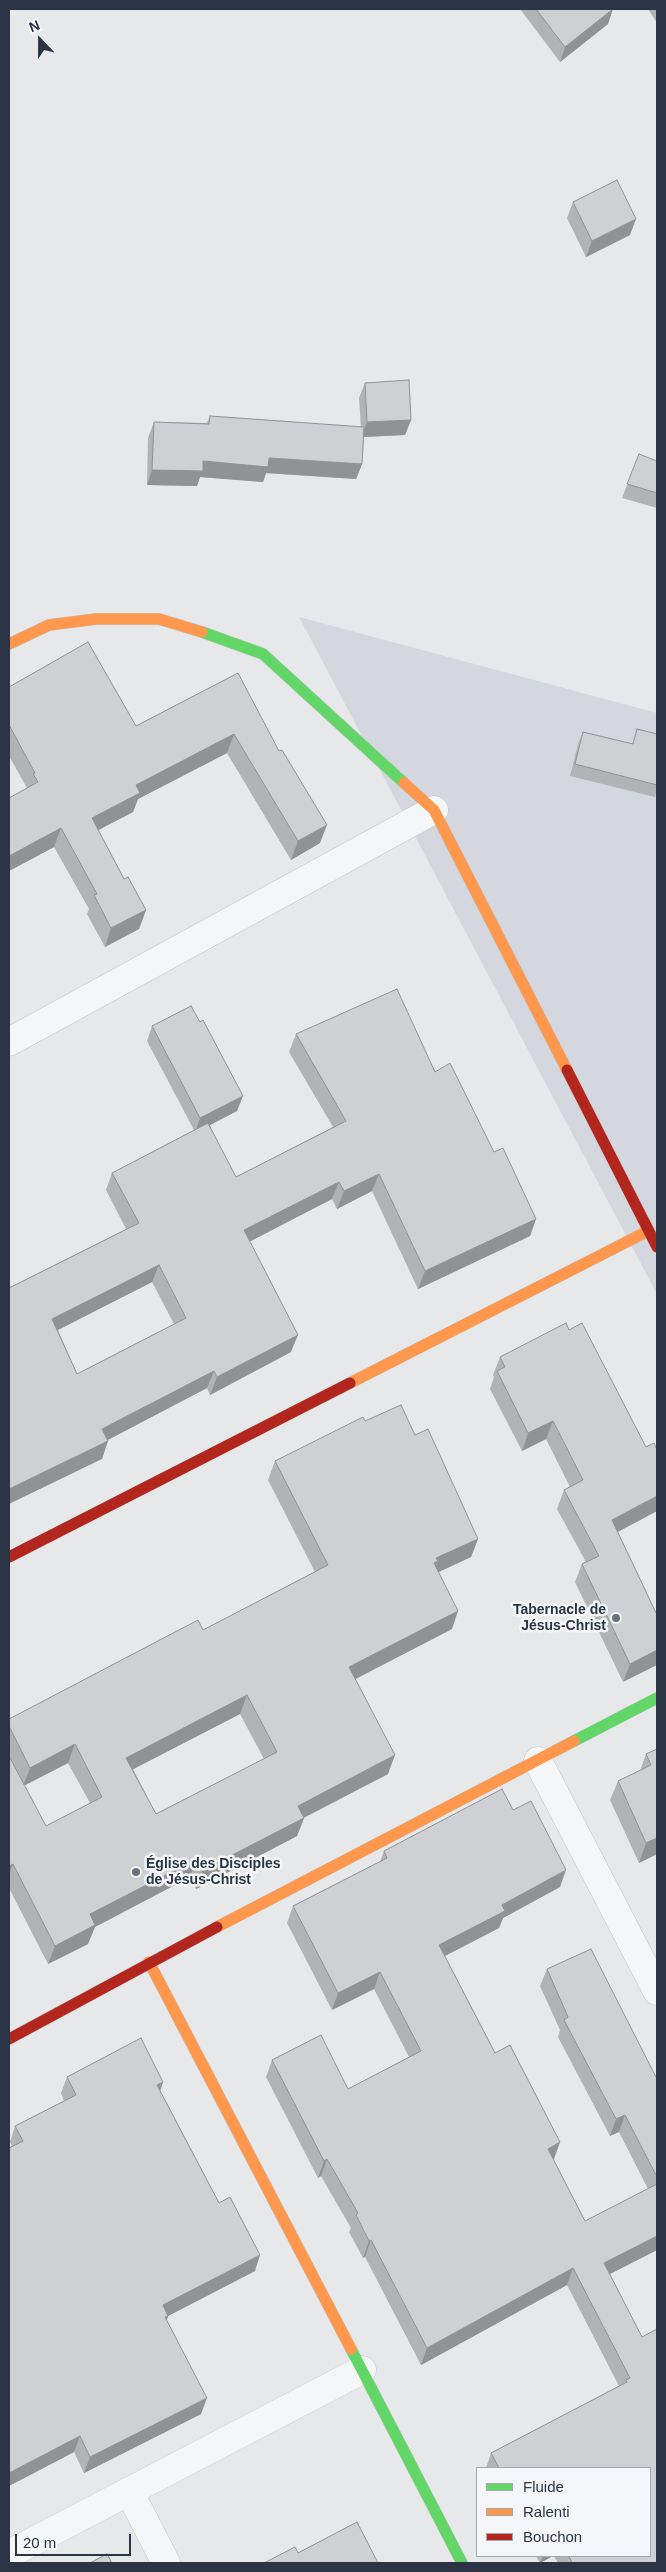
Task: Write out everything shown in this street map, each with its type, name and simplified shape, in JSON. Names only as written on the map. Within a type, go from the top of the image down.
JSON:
[{"type":"street","points":[[9,644],[49,625],[96,619],[159,619],[220,636],[263,654],[434,810],[657,1247]]},
{"type":"street","points":[[9,1042],[434,810]]},
{"type":"street","points":[[9,1557],[648,1231]]},
{"type":"street","points":[[9,2039],[149,1962],[657,1698]]},
{"type":"street","points":[[538,1761],[657,1991]]},
{"type":"street","points":[[149,1962],[462,2563]]},
{"type":"street","points":[[9,2554],[362,2370]]},
{"type":"street","points":[[129,2491],[166,2563]]},
{"type":"shaded area","points":[[299,617],[657,713],[657,1294]]},
{"type":"building","points":[[536,9],[613,9],[565,47]]},
{"type":"building","points":[[617,180],[636,219],[592,241],[573,202]]},
{"type":"building","points":[[409,380],[411,420],[367,422],[365,383]]},
{"type":"building","points":[[210,416],[364,427],[362,464],[269,458],[268,467],[203,461],[203,471],[152,470],[154,422],[209,424]]},
{"type":"building","points":[[639,454],[657,461],[657,493],[627,484]]},
{"type":"building","points":[[88,642],[136,726],[238,673],[279,751],[282,750],[327,825],[298,841],[234,734],[136,785],[140,793],[92,818],[124,879],[128,877],[146,910],[111,928],[94,895],[97,894],[61,828],[9,856],[9,798],[38,782],[9,725],[9,687]]},
{"type":"building","points":[[637,729],[657,734],[657,785],[575,764],[583,732],[633,744]]},
{"type":"building","points":[[397,989],[435,1072],[450,1063],[494,1152],[503,1148],[536,1219],[425,1271],[379,1174],[344,1191],[339,1182],[244,1230],[298,1335],[217,1377],[214,1371],[102,1429],[108,1441],[9,1489],[9,1288],[139,1223],[112,1173],[208,1123],[236,1177],[346,1121],[296,1034]],"holes":[[[159,1265],[186,1318],[77,1374],[52,1319]]]},
{"type":"building","points":[[191,1006],[200,1022],[203,1020],[243,1096],[200,1118],[152,1026]]},
{"type":"building","points":[[566,1323],[569,1330],[582,1323],[646,1447],[654,1443],[657,1450],[657,1496],[612,1520],[657,1615],[657,1650],[630,1664],[582,1564],[599,1556],[564,1490],[583,1480],[553,1421],[528,1433],[497,1371],[505,1367],[500,1357]]},
{"type":"building","points":[[401,1405],[415,1435],[428,1429],[478,1539],[436,1558],[438,1561],[434,1563],[458,1611],[349,1667],[395,1755],[298,1806],[304,1818],[203,1870],[197,1859],[90,1914],[95,1925],[55,1946],[13,1864],[9,1866],[9,1756],[46,1826],[102,1797],[75,1744],[30,1768],[9,1726],[9,1719],[198,1620],[203,1630],[328,1565],[275,1461],[363,1417],[365,1421]],"holes":[[[247,1695],[277,1752],[156,1814],[126,1758]]]},
{"type":"building","points":[[657,1749],[657,1838],[646,1843],[618,1781],[651,1765],[646,1754]]},
{"type":"building","points":[[502,1789],[513,1810],[531,1801],[566,1870],[502,1905],[505,1911],[439,1945],[495,2053],[510,2045],[560,2142],[548,2149],[585,2221],[657,2184],[657,2236],[604,2263],[642,2337],[657,2329],[657,2563],[572,2563],[569,2557],[651,2557],[651,2467],[498,2467],[491,2453],[627,2382],[626,2380],[630,2378],[573,2268],[427,2348],[371,2240],[369,2241],[356,2215],[358,2213],[327,2159],[324,2161],[272,2060],[321,2035],[348,2089],[421,2051],[380,1972],[338,1993],[293,1906],[387,1858],[384,1851]]},
{"type":"building","points":[[591,1949],[657,2079],[657,2177],[625,2115],[616,2119],[564,2020],[568,2017],[547,1969]]},
{"type":"building","points":[[141,2038],[163,2082],[157,2085],[219,2203],[230,2197],[260,2255],[163,2305],[168,2316],[165,2317],[207,2398],[90,2457],[80,2436],[9,2473],[9,2148],[23,2141],[15,2126],[76,2095],[67,2077]]},
{"type":"building","points":[[357,2522],[378,2563],[264,2563],[295,2547],[298,2553]]},
{"type":"building","points":[[107,2554],[112,2563],[90,2563]]},
{"type":"traffic: fast","points":[[202,632],[263,654],[404,783]]},
{"type":"traffic: fast","points":[[574,1741],[657,1698]]},
{"type":"traffic: fast","points":[[351,2349],[462,2563]]},
{"type":"traffic: slow","points":[[9,644],[49,625],[96,619],[159,619],[202,632]]},
{"type":"traffic: slow","points":[[404,783],[434,810],[567,1070]]},
{"type":"traffic: slow","points":[[350,1383],[648,1231]]},
{"type":"traffic: slow","points":[[217,1927],[574,1741]]},
{"type":"traffic: slow","points":[[149,1962],[351,2349]]},
{"type":"traffic: jam","points":[[567,1070],[657,1247]]},
{"type":"traffic: jam","points":[[9,1557],[350,1383]]},
{"type":"traffic: jam","points":[[9,2039],[217,1927]]},
{"type":"place","name":"Tabernacle de Jésus-Christ","points":[[616,1618]]},
{"type":"place","name":"Église des Disciples de Jésus-Christ","points":[[136,1872]]}]
